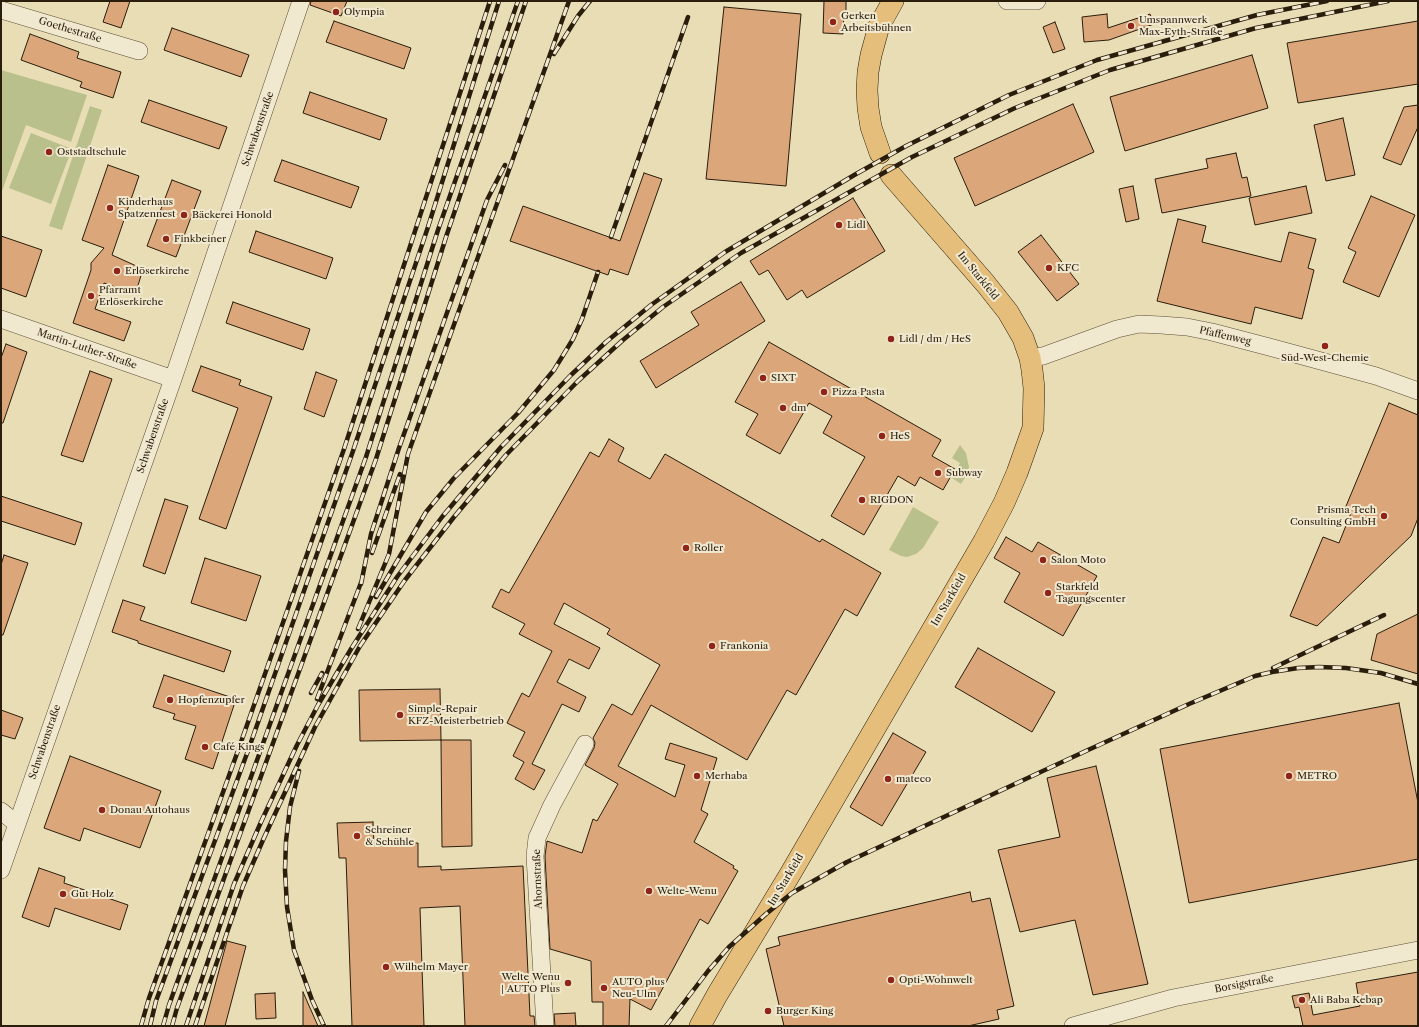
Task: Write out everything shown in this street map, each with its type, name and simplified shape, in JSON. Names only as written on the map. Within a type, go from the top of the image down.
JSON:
[{"type":"main road","points":[[880,153],[871,127],[868,108],[868,72],[879,26],[893,1]]},
{"type":"main road","name":"Im Starkfeld","points":[[700,1026],[717,994],[789,876],[984,540],[1004,503],[1024,455],[1032,428],[1034,388],[1030,358],[1023,338],[1008,312],[958,251],[891,175]]},
{"type":"street","name":"Schwabenstraße","points":[[1,870],[173,379],[302,1]]},
{"type":"street","points":[[1007,1],[1037,1]]},
{"type":"street","name":"Goethestraße","points":[[1,10],[139,51]]},
{"type":"street","name":"Martin-Luther-Straße","points":[[1,319],[173,379]]},
{"type":"street","name":"Pfaffenweg","points":[[1030,358],[1043,356],[1117,329],[1139,324],[1167,325],[1212,332],[1273,348],[1376,376],[1418,391]]},
{"type":"street","name":"Ahornstraße","points":[[545,1026],[535,856],[538,838],[552,805],[585,744]]},
{"type":"street","points":[[1,811],[17,824]]},
{"type":"street","name":"Borsigstraße","points":[[1073,1026],[1173,998],[1418,950]]},
{"type":"green space","points":[[1,70],[87,95],[71,142],[26,125],[2,191],[1,191]]},
{"type":"green space","points":[[90,106],[102,110],[62,230],[49,226]]},
{"type":"green space","points":[[31,133],[72,149],[51,204],[9,188]]},
{"type":"green space","points":[[960,445],[966,453],[969,467],[961,484],[952,478],[960,463],[952,458]]},
{"type":"green space","points":[[913,507],[939,522],[923,548],[916,554],[907,557],[901,556],[889,550]]},
{"type":"building","points":[[110,1],[130,1],[121,28],[103,22]]},
{"type":"building","name":"Olympia","points":[[311,1],[347,1],[341,16],[310,5]]},
{"type":"building","name":"Gerken Arbeitsbühnen","points":[[824,1],[846,1],[843,34],[823,33]]},
{"type":"building","points":[[724,7],[801,14],[786,186],[706,179]]},
{"type":"building","name":"Umspannwerk Max-Eyth-Straße","points":[[1107,14],[1108,28],[1150,14],[1154,24],[1109,40],[1084,42],[1082,17]]},
{"type":"building","points":[[334,21],[411,48],[404,69],[326,42]]},
{"type":"building","points":[[1418,21],[1418,84],[1298,103],[1287,43]]},
{"type":"building","points":[[1055,22],[1065,49],[1053,53],[1043,27]]},
{"type":"building","points":[[172,28],[249,55],[241,77],[164,50]]},
{"type":"building","points":[[30,34],[79,52],[77,58],[121,72],[113,98],[80,87],[82,82],[21,60]]},
{"type":"building","points":[[1252,55],[1268,108],[1125,151],[1110,97]]},
{"type":"building","points":[[310,92],[387,119],[380,140],[303,113]]},
{"type":"building","points":[[149,100],[227,127],[219,149],[141,122]]},
{"type":"building","points":[[1073,104],[1094,152],[975,206],[954,158]]},
{"type":"building","points":[[1418,105],[1418,127],[1401,165],[1383,158],[1404,107]]},
{"type":"building","points":[[1343,118],[1355,175],[1326,181],[1314,125]]},
{"type":"building","points":[[1236,153],[1242,178],[1247,177],[1251,196],[1162,213],[1155,179],[1208,168],[1206,159]]},
{"type":"building","points":[[282,160],[359,187],[351,208],[274,181]]},
{"type":"building","points":[[108,165],[139,176],[112,255],[143,269],[136,292],[127,288],[126,291],[104,283],[95,309],[131,322],[124,341],[73,323],[91,270],[91,263],[104,248],[82,240]]},
{"type":"building","points":[[644,173],[662,179],[628,275],[610,269],[608,275],[510,241],[523,206],[620,241]]},
{"type":"building","points":[[172,180],[201,191],[176,257],[147,246]]},
{"type":"building","points":[[1133,186],[1139,219],[1126,222],[1119,189]]},
{"type":"building","points":[[1306,186],[1312,213],[1255,225],[1249,198]]},
{"type":"building","points":[[1371,196],[1415,215],[1379,297],[1343,282],[1356,252],[1348,248]]},
{"type":"building","name":"Lidl","points":[[853,198],[885,251],[807,298],[802,290],[787,300],[768,270],[759,275],[750,261]]},
{"type":"building","points":[[1178,219],[1206,226],[1202,242],[1281,262],[1289,232],[1316,239],[1308,268],[1314,270],[1302,319],[1255,307],[1251,324],[1157,301]]},
{"type":"building","points":[[256,231],[333,258],[326,279],[249,252]]},
{"type":"building","name":"KFC","points":[[1041,235],[1079,284],[1057,301],[1018,252]]},
{"type":"building","points":[[1,236],[42,250],[26,297],[1,288]]},
{"type":"building","points":[[741,282],[765,321],[656,388],[640,361],[699,325],[691,312]]},
{"type":"building","points":[[233,302],[310,329],[303,350],[226,323]]},
{"type":"building","points":[[769,342],[941,440],[932,456],[955,469],[943,490],[920,477],[915,486],[898,476],[864,535],[831,516],[865,457],[823,433],[832,416],[809,403],[780,454],[746,435],[758,414],[735,402]]},
{"type":"building","points":[[6,344],[27,352],[3,423],[1,423],[1,358]]},
{"type":"building","points":[[201,366],[241,380],[239,385],[272,397],[226,529],[199,519],[238,408],[192,391]]},
{"type":"building","points":[[90,371],[112,379],[83,462],[61,455]]},
{"type":"building","points":[[316,372],[337,380],[324,417],[304,409]]},
{"type":"building","name":"Prisma Tech Consulting GmbH","points":[[1389,403],[1418,415],[1418,518],[1411,536],[1317,626],[1290,616],[1323,537],[1339,543],[1351,513],[1344,511]]},
{"type":"building","points":[[609,439],[624,448],[618,461],[650,479],[665,454],[820,542],[822,539],[881,573],[857,616],[845,609],[796,695],[787,690],[747,760],[651,705],[618,766],[675,797],[685,765],[665,759],[670,743],[717,758],[701,810],[708,814],[694,842],[734,866],[733,868],[738,871],[708,924],[700,919],[651,1010],[630,999],[629,1026],[603,1026],[603,1002],[592,1002],[591,961],[550,949],[545,856],[547,841],[582,853],[593,819],[597,821],[618,784],[585,765],[594,748],[595,743],[593,738],[612,704],[632,715],[660,665],[607,634],[610,629],[564,603],[554,624],[600,648],[589,669],[569,659],[557,682],[586,697],[579,712],[562,704],[532,764],[545,770],[534,790],[515,779],[524,762],[513,756],[525,732],[507,723],[522,693],[529,697],[552,651],[519,634],[525,624],[492,607],[501,589],[509,593],[590,452],[599,457]]},
{"type":"building","points":[[1,496],[82,523],[75,545],[1,521]]},
{"type":"building","points":[[165,499],[188,506],[165,574],[143,566]]},
{"type":"building","name":"Starkfeld Tagungscenter","points":[[1006,537],[1032,552],[1038,542],[1097,576],[1063,636],[1004,602],[1020,573],[994,558]]},
{"type":"building","points":[[4,555],[28,563],[3,635],[1,635],[1,565]]},
{"type":"building","points":[[205,558],[261,576],[246,621],[191,603]]},
{"type":"building","points":[[123,600],[145,607],[140,620],[231,651],[224,672],[138,643],[138,641],[112,632]]},
{"type":"building","points":[[1418,614],[1418,674],[1371,660],[1377,634]]},
{"type":"building","points":[[978,648],[1055,692],[1032,732],[955,687]]},
{"type":"building","points":[[164,675],[236,699],[213,769],[185,759],[196,726],[173,719],[175,714],[153,707]]},
{"type":"building","name":"Simple-Repair KFZ-Meisterbetrieb","points":[[440,689],[441,740],[360,741],[359,690]]},
{"type":"building","name":"METRO","points":[[1399,703],[1418,803],[1418,859],[1189,903],[1160,749]]},
{"type":"building","points":[[1,710],[23,718],[15,739],[1,735]]},
{"type":"building","name":"mateco","points":[[893,733],[926,752],[882,826],[850,807]]},
{"type":"building","name":"Simple-Repair KFZ-Meisterbetrieb","points":[[441,740],[471,740],[472,846],[442,847]]},
{"type":"building","name":"Donau Autohaus","points":[[70,756],[161,791],[140,848],[84,828],[80,841],[44,828]]},
{"type":"building","points":[[1096,766],[1148,984],[1093,995],[1075,920],[1020,932],[998,850],[1060,837],[1047,778]]},
{"type":"building","points":[[373,822],[374,845],[418,843],[418,867],[441,866],[441,870],[523,866],[530,1016],[534,1016],[535,1026],[465,1026],[460,906],[420,908],[424,1026],[352,1026],[346,858],[339,858],[337,823]]},
{"type":"building","name":"Gut Holz","points":[[39,868],[65,877],[64,883],[128,905],[120,930],[55,908],[49,927],[22,917]]},
{"type":"building","name":"Opti-Wohnwelt","points":[[970,892],[972,902],[990,898],[1014,1006],[997,1010],[999,1019],[968,1026],[784,1026],[766,949],[780,945],[778,937]]},
{"type":"building","points":[[227,941],[246,946],[225,1026],[204,1026]]},
{"type":"building","points":[[1418,972],[1418,1026],[1303,1026],[1299,1007],[1295,1008],[1292,996],[1309,993],[1313,1015],[1360,1006],[1356,983]]},
{"type":"building","points":[[303,992],[318,1026],[303,1026]]},
{"type":"building","points":[[275,993],[276,1018],[256,1019],[255,994]]},
{"type":"building","points":[[575,1013],[576,1026],[555,1026],[554,1014]]},
{"type":"railway","points":[[141,1026],[149,998],[344,449],[490,1]]},
{"type":"railway","points":[[150,1026],[156,1001],[249,748],[353,451],[428,227],[499,1]]},
{"type":"railway","points":[[163,1026],[169,1005],[366,457],[438,230],[518,1]]},
{"type":"railway","points":[[172,1026],[177,1008],[376,459],[447,234],[526,1]]},
{"type":"railway","points":[[358,629],[389,554],[408,454],[569,1]]},
{"type":"railway","points":[[554,54],[578,16],[590,1]]},
{"type":"railway","points":[[186,1026],[234,884],[261,822],[297,745],[318,705],[351,649],[397,577],[442,517],[501,447],[571,375],[606,342],[651,305],[725,252],[906,146],[1009,95],[1097,60],[1257,15],[1327,1]]},
{"type":"railway","points":[[195,1026],[243,886],[315,727],[360,646],[405,580],[454,517],[506,455],[578,381],[623,340],[663,307],[741,253],[912,157],[1015,108],[1110,70],[1256,28],[1388,1]]},
{"type":"railway","points":[[611,237],[688,17]]},
{"type":"railway","points":[[361,584],[371,534],[399,448],[487,200],[505,165]]},
{"type":"railway","points":[[376,597],[426,512],[454,478],[518,413],[554,370],[573,339],[582,319],[598,272]]},
{"type":"railway","points":[[372,553],[400,474]]},
{"type":"railway","points":[[317,699],[362,580]]},
{"type":"railway","points":[[1273,668],[1384,615]]},
{"type":"railway","points":[[666,1026],[708,971],[729,947],[792,893],[847,862],[1189,704],[1255,676],[1298,668],[1346,668],[1381,673],[1418,684]]},
{"type":"railway","points":[[311,693],[322,673]]},
{"type":"railway","points":[[299,771],[290,807],[286,841],[285,870],[287,907],[294,950],[312,1000],[324,1026]]},
{"type":"place","name":"Olympia","points":[[336,12]]},
{"type":"place","name":"Gerken Arbeitsbühnen","points":[[833,22]]},
{"type":"place","name":"Umspannwerk Max-Eyth-Straße","points":[[1131,26]]},
{"type":"place","name":"Oststadtschule","points":[[49,152]]},
{"type":"place","name":"Kinderhaus Spatzennest","points":[[110,208]]},
{"type":"place","name":"Bäckerei Honold","points":[[184,215]]},
{"type":"place","name":"Lidl","points":[[839,225]]},
{"type":"place","name":"Finkbeiner","points":[[166,239]]},
{"type":"place","name":"KFC","points":[[1049,268]]},
{"type":"place","name":"Erlöserkirche","points":[[117,271]]},
{"type":"place","name":"Pfarramt Erlöserkirche","points":[[91,296]]},
{"type":"place","name":"Lidl / dm / HeS","points":[[891,339]]},
{"type":"place","name":"Süd-West-Chemie","points":[[1325,346]]},
{"type":"place","name":"SIXT","points":[[763,378]]},
{"type":"place","name":"Pizza Pasta","points":[[824,392]]},
{"type":"place","name":"dm","points":[[783,408]]},
{"type":"place","name":"HeS","points":[[882,436]]},
{"type":"place","name":"Subway","points":[[938,473]]},
{"type":"place","name":"RIGDON","points":[[862,500]]},
{"type":"place","name":"Prisma Tech Consulting GmbH","points":[[1384,516]]},
{"type":"place","name":"Roller","points":[[686,548]]},
{"type":"place","name":"Salon Moto","points":[[1043,560]]},
{"type":"place","name":"Starkfeld Tagungscenter","points":[[1048,593]]},
{"type":"place","name":"Frankonia","points":[[712,646]]},
{"type":"place","name":"Hopfenzupfer","points":[[170,700]]},
{"type":"place","name":"Simple-Repair KFZ-Meisterbetrieb","points":[[400,715]]},
{"type":"place","name":"Café Kings","points":[[205,747]]},
{"type":"place","name":"Merhaba","points":[[697,776]]},
{"type":"place","name":"METRO","points":[[1289,776]]},
{"type":"place","name":"mateco","points":[[888,779]]},
{"type":"place","name":"Donau Autohaus","points":[[102,810]]},
{"type":"place","name":"Schreiner & Schühle","points":[[357,836]]},
{"type":"place","name":"Welte-Wenu","points":[[649,891]]},
{"type":"place","name":"Gut Holz","points":[[63,894]]},
{"type":"place","name":"Wilhelm Mayer","points":[[386,967]]},
{"type":"place","name":"Opti-Wohnwelt","points":[[891,980]]},
{"type":"place","name":"Welte Wenu | AUTO Plus","points":[[568,983]]},
{"type":"place","name":"AUTO plus Neu-Ulm","points":[[604,988]]},
{"type":"place","name":"Ali Baba Kebap","points":[[1302,1000]]},
{"type":"place","name":"Burger King","points":[[768,1011]]}]
